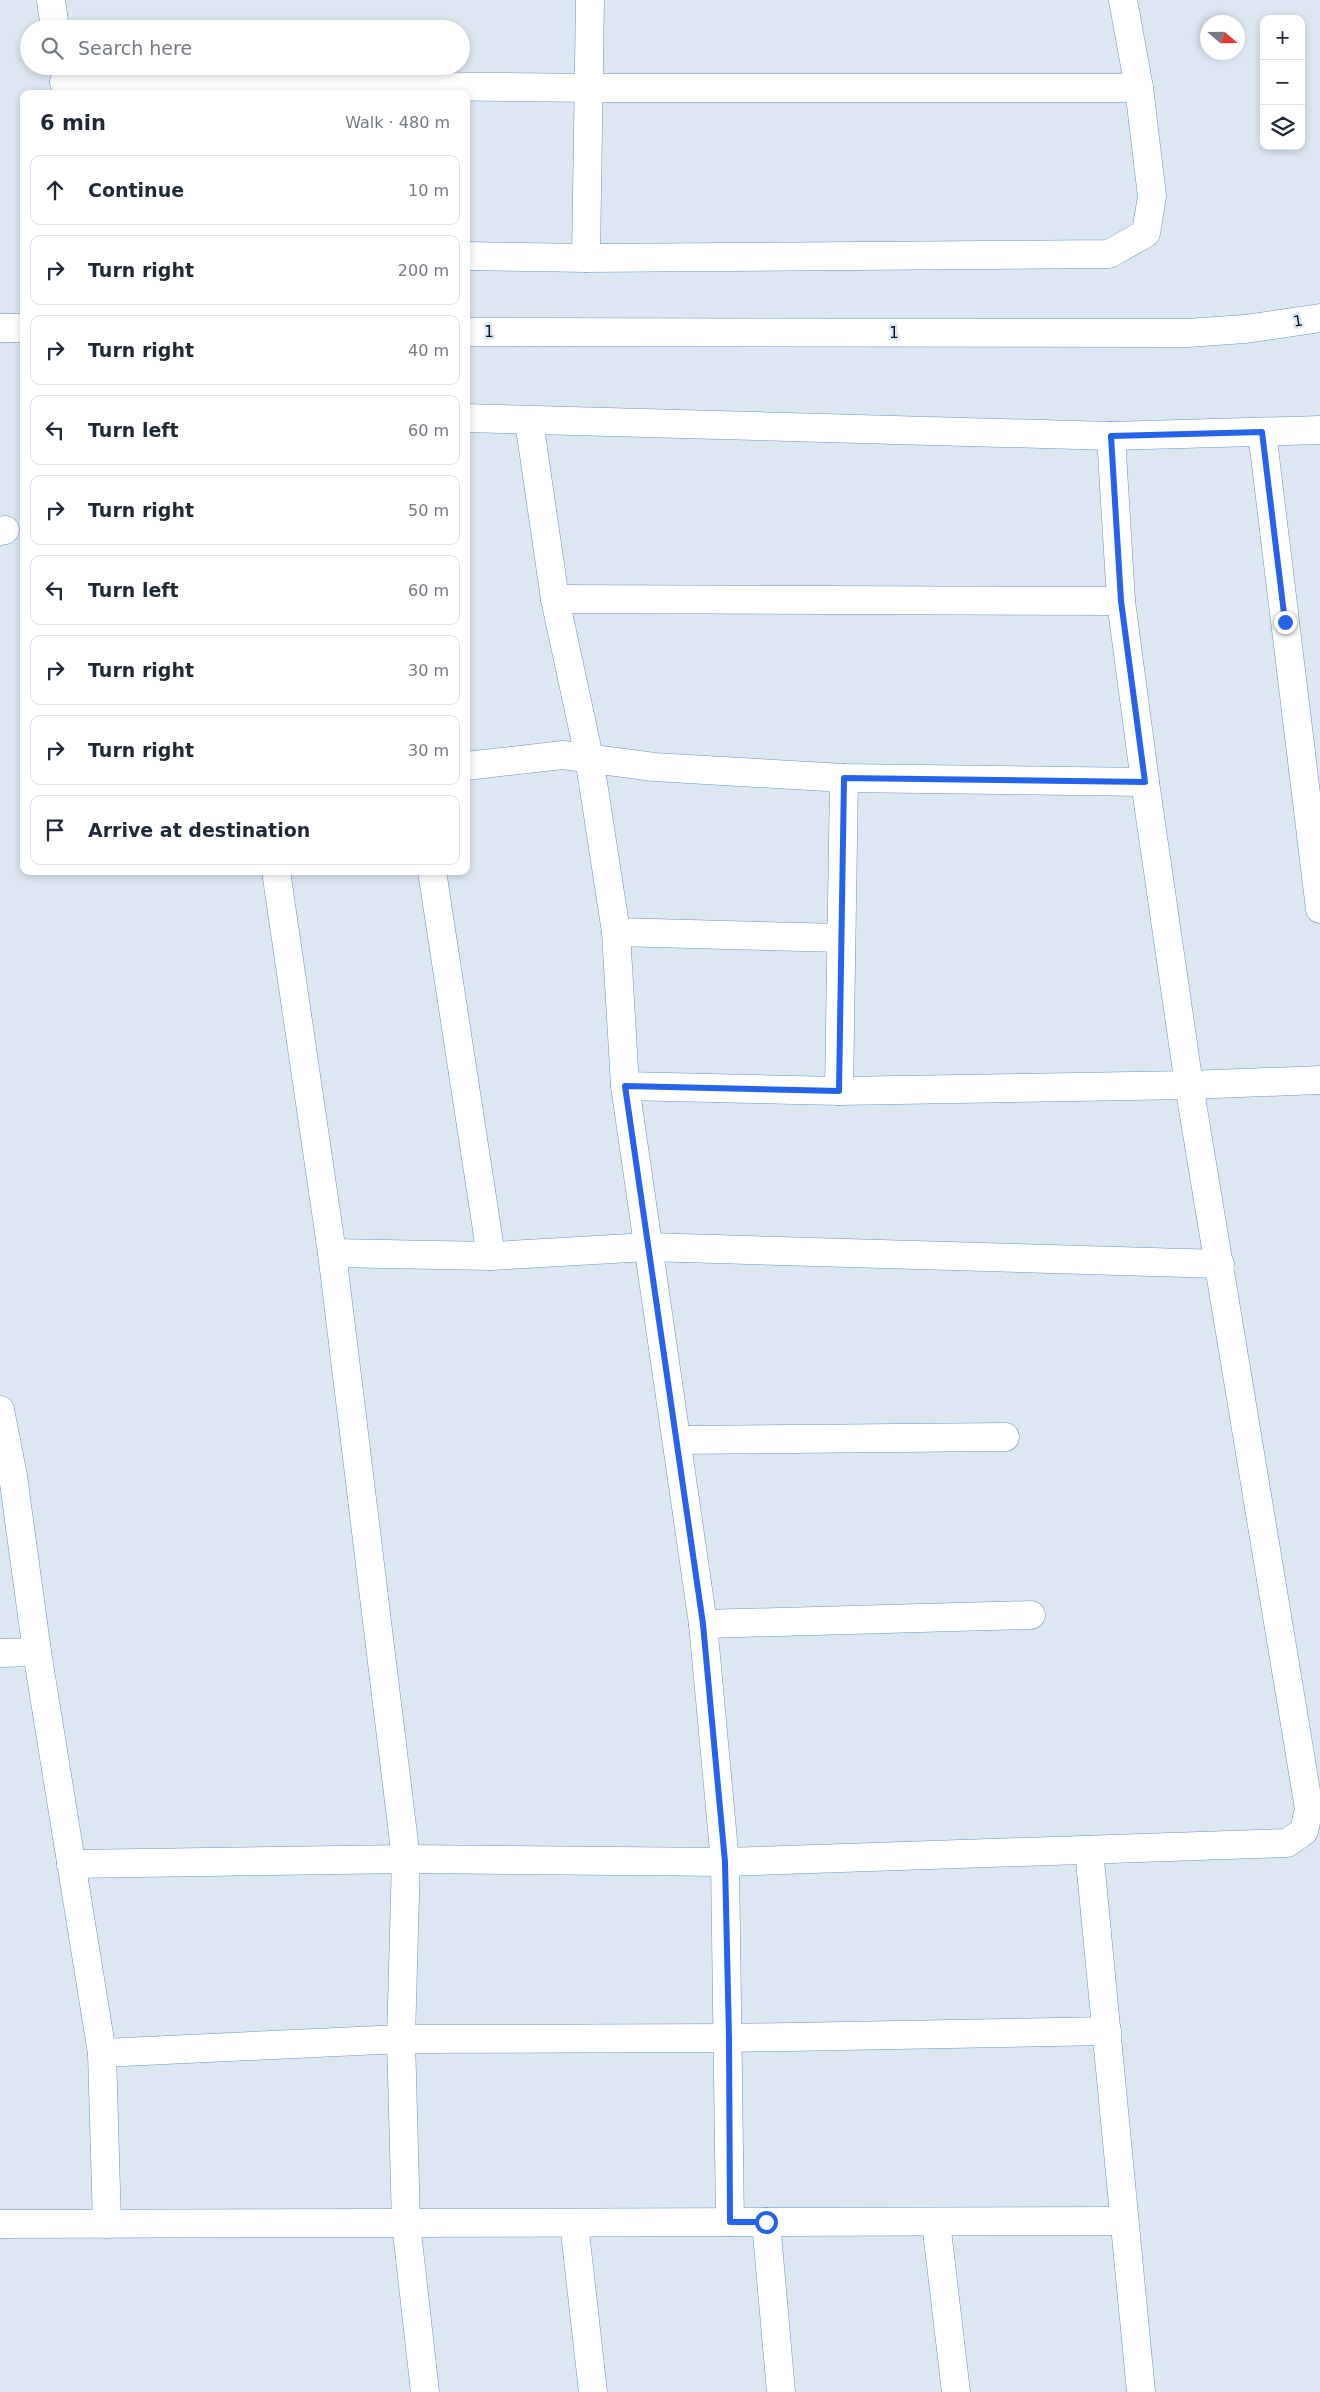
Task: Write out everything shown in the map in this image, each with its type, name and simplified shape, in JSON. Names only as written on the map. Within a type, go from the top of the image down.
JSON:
[{"type":"street","points":[[51,0],[54,20]]},
{"type":"street","points":[[586,258],[590,0]]},
{"type":"street","points":[[470,256],[586,258],[1109,254],[1146,233],[1152,196],[1139,88],[1122,0]]},
{"type":"street","points":[[63,81],[589,88],[1139,88]]},
{"type":"street","name":"1","points":[[470,332],[1187,333],[1245,330],[1320,318]]},
{"type":"street","points":[[0,328],[20,328]]},
{"type":"street","points":[[470,418],[1111,436],[1320,430]]},
{"type":"street","points":[[529,421],[555,599],[590,757],[616,932],[625,1086],[703,1624],[725,1862],[729,2038],[730,2222]]},
{"type":"street","points":[[1262,432],[1320,909]]},
{"type":"street","points":[[71,1864],[406,1859],[725,1862],[1287,1843],[1304,1831],[1309,1809],[1220,1264],[1188,1085],[1145,782],[1121,601],[1111,436]]},
{"type":"street","points":[[555,599],[1121,601]]},
{"type":"street","points":[[470,766],[563,755],[590,757],[654,767],[844,778],[1145,782]]},
{"type":"street","points":[[839,1091],[844,778]]},
{"type":"street","points":[[277,875],[332,1253],[406,1859],[400,2039],[406,2223],[425,2392]]},
{"type":"street","points":[[433,875],[491,1256]]},
{"type":"street","points":[[616,932],[841,938]]},
{"type":"street","points":[[625,1086],[839,1091],[1188,1085],[1320,1080]]},
{"type":"street","points":[[332,1253],[491,1256],[648,1247],[1220,1264]]},
{"type":"street","points":[[0,1410],[6,1476],[37,1652],[102,2053],[107,2224]]},
{"type":"street","points":[[677,1440],[1005,1437]]},
{"type":"street","points":[[703,1624],[1031,1615]]},
{"type":"street","points":[[0,1653],[37,1652]]},
{"type":"street","points":[[1089,1850],[1141,2392]]},
{"type":"street","points":[[102,2053],[400,2039],[729,2038],[1106,2032]]},
{"type":"street","points":[[0,2224],[1124,2221]]},
{"type":"street","points":[[766,2222],[781,2392]]},
{"type":"street","points":[[936,2222],[956,2392]]},
{"type":"street","points":[[574,2223],[593,2392]]},
{"type":"route","points":[[766,2222],[730,2222],[729,2038],[725,1862],[703,1624],[625,1086],[839,1091],[844,778],[1145,782],[1121,601],[1111,436],[1262,432],[1285,622]]}]
